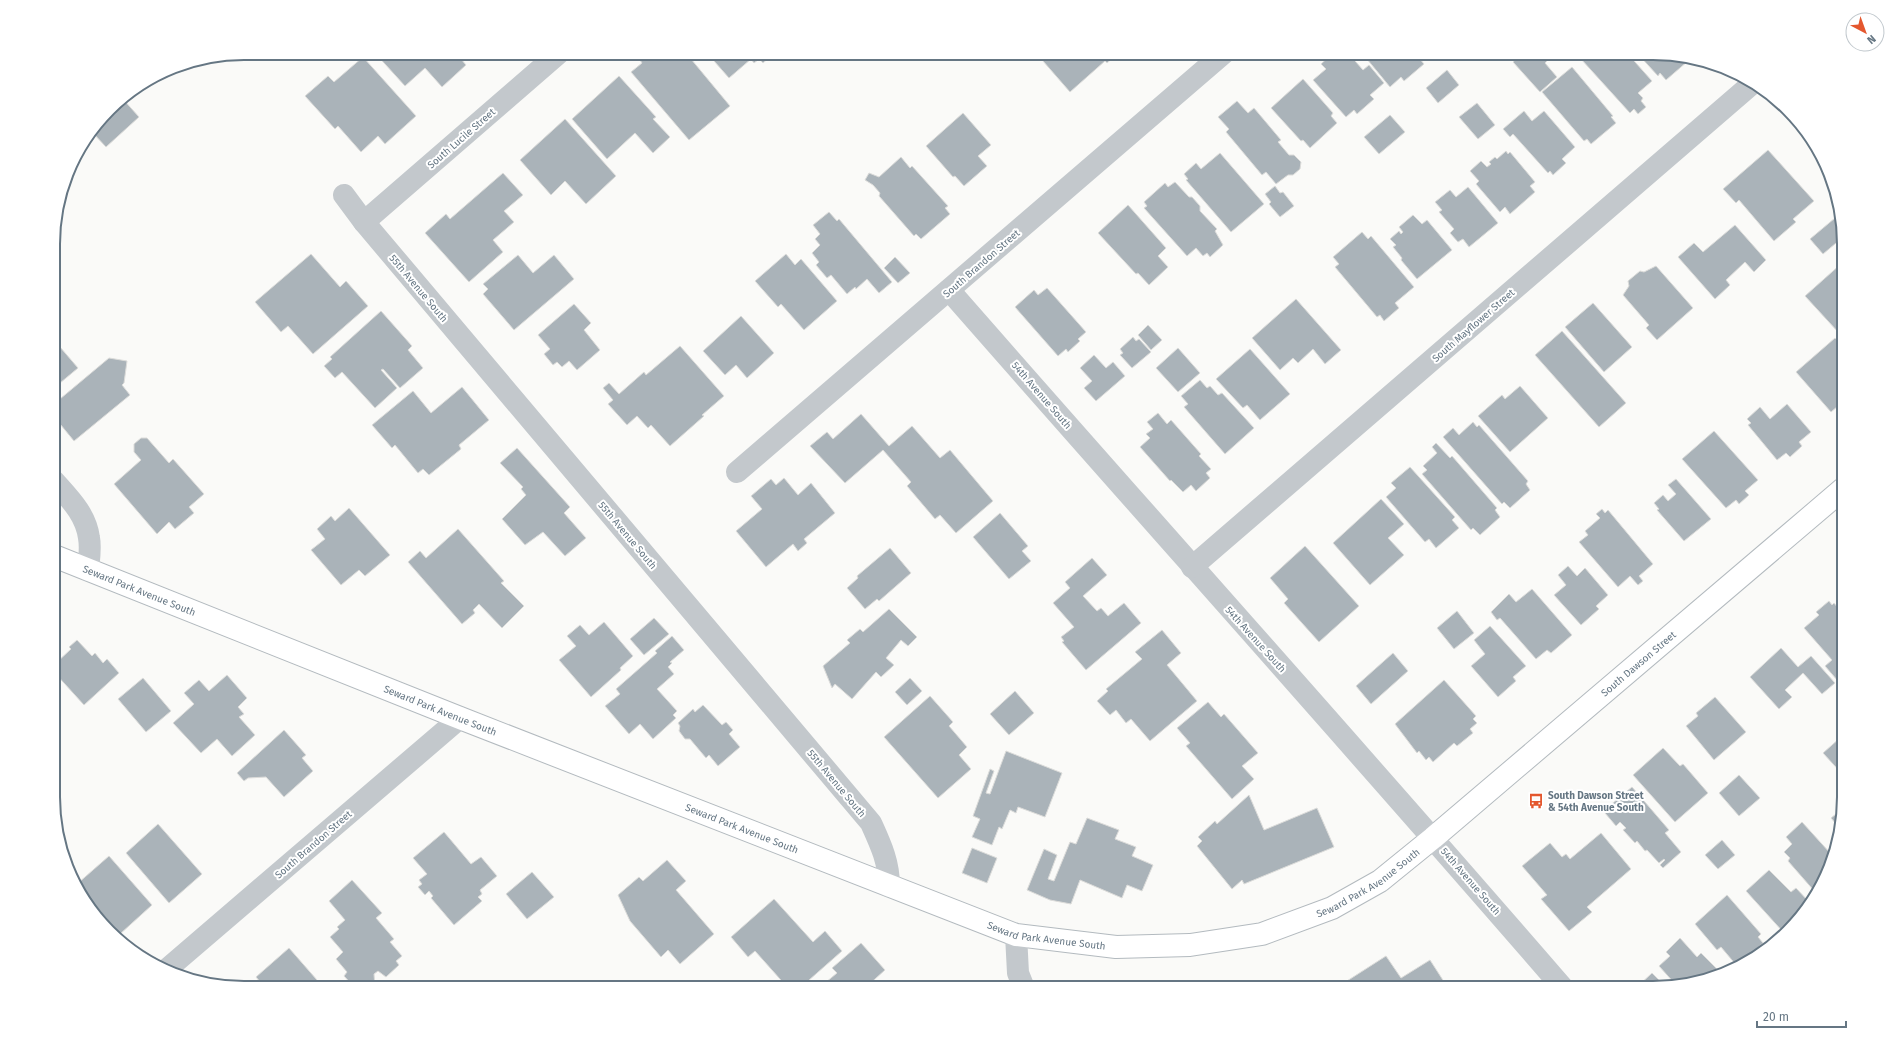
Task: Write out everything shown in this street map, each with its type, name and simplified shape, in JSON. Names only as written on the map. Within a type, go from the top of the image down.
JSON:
[{"type":"street","name":"South Lucile Street","points":[[364,222],[551,60]]},
{"type":"street","name":"South Brandon Street","points":[[737,472],[1216,60]]},
{"type":"street","name":"South Mayflower Street","points":[[1192,567],[1748,87]]},
{"type":"street","name":"55th Avenue South","points":[[344,195],[364,222],[871,824],[884,851],[889,872],[889,886]]},
{"type":"street","name":"54th Avenue South","points":[[949,290],[1192,567],[1433,838],[1557,981]]},
{"type":"street","points":[[60,487],[76,506],[86,525],[90,540],[88,570]]},
{"type":"street","name":"South Dawson Street","points":[[1433,838],[1837,493]]},
{"type":"street","name":"Seward Park Avenue South","points":[[60,558],[460,718],[1016,936],[1116,947],[1190,945],[1262,934],[1332,908],[1380,881],[1433,838]]},
{"type":"street","name":"South Brandon Street","points":[[171,966],[460,718]]},
{"type":"street","points":[[1016,936],[1018,973],[1021,981]]},
{"type":"building","points":[[360,60],[366,60],[416,116],[385,144],[378,136],[361,152],[338,126],[335,129],[305,96],[328,76],[334,82]]},
{"type":"building","points":[[381,60],[462,60],[466,65],[442,87],[425,68],[405,86]]},
{"type":"building","points":[[640,60],[692,60],[730,106],[689,140],[631,72],[642,63]]},
{"type":"building","points":[[713,60],[750,60],[729,78]]},
{"type":"building","points":[[1042,60],[1110,60],[1107,63],[1105,61],[1070,92]]},
{"type":"building","points":[[1325,60],[1354,60],[1363,70],[1369,65],[1384,83],[1370,95],[1374,99],[1357,114],[1354,110],[1346,117],[1313,80],[1326,69],[1321,64]]},
{"type":"building","points":[[1368,60],[1421,60],[1424,64],[1404,81],[1401,77],[1390,87]]},
{"type":"building","points":[[1515,60],[1546,60],[1545,63],[1557,77],[1540,92],[1513,62]]},
{"type":"building","points":[[1582,60],[1633,60],[1652,81],[1638,93],[1643,98],[1641,101],[1646,107],[1638,114],[1634,109],[1630,113]]},
{"type":"building","points":[[1643,60],[1665,60],[1685,63],[1666,80],[1660,73],[1658,76]]},
{"type":"building","points":[[1572,67],[1613,116],[1611,117],[1616,123],[1591,144],[1587,139],[1584,141],[1542,92]]},
{"type":"building","points":[[1447,70],[1459,85],[1438,103],[1426,88]]},
{"type":"building","points":[[619,76],[656,117],[653,119],[670,137],[653,153],[635,133],[607,159],[572,119]]},
{"type":"building","points":[[1303,79],[1333,113],[1331,116],[1337,123],[1310,148],[1303,140],[1301,141],[1271,108]]},
{"type":"building","points":[[1237,101],[1248,113],[1254,108],[1281,140],[1278,142],[1289,155],[1294,155],[1301,162],[1300,169],[1293,175],[1288,175],[1276,184],[1266,172],[1262,175],[1226,132],[1229,129],[1218,117]]},
{"type":"building","points":[[126,103],[139,117],[106,147],[95,136],[114,114]]},
{"type":"building","points":[[1477,103],[1495,125],[1478,139],[1459,117]]},
{"type":"building","points":[[1524,111],[1532,121],[1544,111],[1575,147],[1562,159],[1566,163],[1553,175],[1550,171],[1548,173],[1513,134],[1510,137],[1503,129]]},
{"type":"building","points":[[963,113],[991,145],[978,156],[987,166],[964,186],[955,176],[953,177],[926,146]]},
{"type":"building","points":[[1390,115],[1405,132],[1379,154],[1364,137]]},
{"type":"building","points":[[565,119],[616,176],[586,204],[565,181],[551,195],[520,160]]},
{"type":"building","points":[[1768,150],[1814,201],[1793,219],[1796,222],[1774,241],[1739,200],[1736,203],[1723,189]]},
{"type":"building","points":[[1506,151],[1508,154],[1510,152],[1535,182],[1530,186],[1535,192],[1510,214],[1505,207],[1500,212],[1476,184],[1479,181],[1470,171],[1481,161],[1487,167],[1491,164],[1489,162],[1495,157],[1497,159]]},
{"type":"building","points":[[1220,153],[1264,204],[1231,232],[1186,180],[1188,179],[1184,174],[1196,163],[1201,169]]},
{"type":"building","points":[[901,157],[910,168],[912,166],[948,206],[945,208],[950,214],[921,239],[916,234],[914,236],[879,196],[880,193],[873,185],[865,180],[869,173],[879,177]]},
{"type":"building","points":[[503,173],[523,195],[504,211],[514,222],[493,240],[503,252],[469,282],[425,233],[446,214],[450,219]]},
{"type":"building","points":[[1175,182],[1189,197],[1192,197],[1200,206],[1200,211],[1217,229],[1215,231],[1223,245],[1210,257],[1207,253],[1203,256],[1196,248],[1187,256],[1144,208],[1147,206],[1144,202],[1165,183],[1168,187]]},
{"type":"building","points":[[1275,186],[1280,193],[1283,192],[1294,206],[1280,217],[1269,204],[1271,202],[1265,194]]},
{"type":"building","points":[[1468,187],[1498,223],[1469,247],[1463,239],[1458,242],[1450,233],[1454,229],[1439,212],[1442,210],[1435,202],[1450,190],[1456,197]]},
{"type":"building","points":[[1128,205],[1166,248],[1158,256],[1168,267],[1149,285],[1138,273],[1136,274],[1098,233]]},
{"type":"building","points":[[829,212],[837,221],[839,219],[892,282],[879,293],[867,279],[856,289],[855,287],[847,294],[831,275],[827,278],[816,265],[819,262],[812,253],[820,245],[815,239],[820,234],[813,225]]},
{"type":"building","points":[[1413,215],[1422,224],[1427,220],[1452,250],[1417,279],[1401,260],[1402,258],[1393,247],[1396,245],[1390,239],[1399,231],[1401,234],[1403,232],[1399,227]]},
{"type":"building","points":[[1835,218],[1837,242],[1823,254],[1810,239]]},
{"type":"building","points":[[1735,225],[1766,260],[1754,272],[1745,262],[1726,280],[1730,285],[1715,299],[1678,257],[1694,243],[1703,252]]},
{"type":"building","points":[[1362,232],[1368,239],[1371,236],[1414,287],[1395,303],[1399,308],[1384,321],[1380,315],[1377,317],[1335,267],[1339,264],[1333,257]]},
{"type":"building","points":[[311,254],[340,287],[346,281],[368,306],[313,354],[288,326],[281,332],[255,302]]},
{"type":"building","points":[[786,254],[795,265],[801,259],[837,301],[804,330],[781,304],[778,307],[755,281]]},
{"type":"building","points":[[518,255],[533,273],[554,255],[574,279],[514,330],[483,294],[488,289],[483,284]]},
{"type":"building","points":[[895,257],[910,273],[898,283],[884,268]]},
{"type":"building","points":[[1656,266],[1693,308],[1657,340],[1646,328],[1649,325],[1623,295],[1629,286],[1628,281],[1640,271],[1644,272]]},
{"type":"building","points":[[1837,267],[1837,331],[1805,296]]},
{"type":"building","points":[[1047,288],[1086,332],[1078,339],[1080,341],[1068,352],[1066,349],[1058,356],[1015,307],[1034,290],[1038,295]]},
{"type":"building","points":[[1296,299],[1341,350],[1325,364],[1313,349],[1298,363],[1293,358],[1280,370],[1252,338]]},
{"type":"building","points":[[1593,303],[1632,347],[1604,372],[1565,327]]},
{"type":"building","points":[[574,304],[591,323],[584,330],[600,350],[577,370],[569,361],[562,367],[557,362],[553,365],[544,354],[550,349],[538,335]]},
{"type":"building","points":[[381,311],[412,346],[408,350],[423,368],[400,388],[383,369],[381,370],[397,388],[375,408],[342,372],[335,378],[324,366],[332,359],[330,357]]},
{"type":"building","points":[[741,316],[774,353],[747,378],[736,365],[725,375],[703,351]]},
{"type":"building","points":[[1148,325],[1162,340],[1151,350],[1138,335]]},
{"type":"building","points":[[1562,331],[1626,403],[1599,427],[1535,355]]},
{"type":"building","points":[[1133,337],[1136,341],[1139,339],[1151,352],[1132,368],[1120,355],[1123,353],[1120,349]]},
{"type":"building","points":[[1835,338],[1837,340],[1837,407],[1831,412],[1796,372]]},
{"type":"building","points":[[680,346],[724,396],[670,446],[651,425],[648,428],[637,416],[627,425],[608,404],[613,400],[603,388],[609,383],[619,394],[644,372],[646,375]]},
{"type":"building","points":[[60,347],[78,368],[60,383]]},
{"type":"building","points":[[1178,348],[1200,373],[1178,392],[1156,368]]},
{"type":"building","points":[[1250,349],[1290,394],[1260,420],[1247,405],[1243,408],[1216,379]]},
{"type":"building","points":[[1094,355],[1106,368],[1113,362],[1125,376],[1096,401],[1084,388],[1092,381],[1080,368]]},
{"type":"building","points":[[109,358],[127,361],[124,383],[122,385],[130,395],[74,441],[60,424],[60,399]]},
{"type":"building","points":[[1200,380],[1207,388],[1210,386],[1218,395],[1222,393],[1254,428],[1225,454],[1184,407],[1188,404],[1181,396]]},
{"type":"building","points":[[1520,386],[1548,418],[1510,452],[1478,416],[1502,395],[1505,399]]},
{"type":"building","points":[[462,387],[489,420],[459,445],[461,449],[429,475],[423,469],[418,473],[395,445],[392,448],[372,425],[413,391],[431,413]]},
{"type":"building","points":[[1787,404],[1811,432],[1799,442],[1802,446],[1790,457],[1786,453],[1777,460],[1748,425],[1751,423],[1747,419],[1760,407],[1770,419]]},
{"type":"building","points":[[1158,413],[1167,424],[1171,420],[1201,454],[1199,456],[1211,469],[1206,473],[1210,478],[1196,491],[1191,485],[1183,492],[1171,480],[1170,481],[1140,447],[1150,438],[1146,434],[1153,429],[1147,422]]},
{"type":"building","points":[[861,414],[889,446],[912,426],[940,458],[950,450],[993,501],[956,533],[940,515],[935,519],[907,486],[911,482],[883,450],[845,483],[810,446],[827,432],[833,439]]},
{"type":"building","points":[[1473,422],[1477,427],[1479,425],[1528,481],[1526,484],[1530,490],[1510,508],[1504,502],[1502,504],[1443,437],[1453,428],[1459,435]]},
{"type":"building","points":[[1714,431],[1758,480],[1745,491],[1749,495],[1739,504],[1736,500],[1726,508],[1682,459]]},
{"type":"building","points":[[141,438],[147,438],[169,463],[173,459],[204,494],[189,507],[194,513],[175,529],[169,522],[157,534],[114,484],[141,460],[134,452],[134,444]]},
{"type":"building","points":[[1436,443],[1450,458],[1452,456],[1497,508],[1495,510],[1500,517],[1480,535],[1473,528],[1471,530],[1422,474],[1427,470],[1423,466],[1437,453],[1432,447]]},
{"type":"building","points":[[517,448],[570,507],[564,513],[586,538],[565,556],[543,532],[525,545],[502,519],[526,495],[521,489],[523,487],[500,463]]},
{"type":"building","points":[[1410,467],[1455,517],[1452,520],[1459,528],[1436,548],[1429,539],[1425,542],[1386,497],[1396,488],[1391,483]]},
{"type":"building","points":[[784,478],[798,495],[811,483],[835,513],[804,539],[807,543],[798,551],[793,544],[766,567],[736,531],[762,509],[751,496],[771,479],[776,485]]},
{"type":"building","points":[[1676,479],[1711,519],[1684,541],[1657,510],[1659,509],[1654,503],[1663,495],[1668,501],[1676,494],[1668,485]]},
{"type":"building","points":[[1381,499],[1404,524],[1388,538],[1404,555],[1370,585],[1333,543]]},
{"type":"building","points":[[349,508],[390,555],[365,576],[359,570],[341,585],[311,550],[325,539],[317,529],[331,516],[335,521]]},
{"type":"building","points":[[1602,509],[1605,513],[1608,510],[1653,564],[1639,576],[1643,581],[1638,585],[1630,576],[1618,587],[1579,542],[1588,535],[1585,531],[1600,518],[1596,514]]},
{"type":"building","points":[[1000,513],[1028,546],[1022,551],[1031,561],[1009,579],[973,537]]},
{"type":"building","points":[[458,529],[504,581],[501,583],[524,606],[502,628],[479,604],[473,610],[475,613],[462,624],[408,562],[420,551],[426,558]]},
{"type":"building","points":[[1305,546],[1359,606],[1319,642],[1284,603],[1288,599],[1270,578]]},
{"type":"building","points":[[890,548],[911,573],[879,601],[877,599],[865,609],[847,588],[858,578],[857,576]]},
{"type":"building","points":[[1092,558],[1107,575],[1083,596],[1097,611],[1101,608],[1108,616],[1124,603],[1141,623],[1086,670],[1062,642],[1064,641],[1061,637],[1074,627],[1053,603],[1070,588],[1065,582]]},
{"type":"building","points":[[1568,566],[1577,576],[1585,568],[1608,595],[1596,606],[1599,609],[1581,625],[1554,595],[1566,585],[1558,575]]},
{"type":"building","points":[[1532,589],[1572,635],[1551,653],[1547,650],[1536,659],[1500,618],[1497,620],[1491,612],[1509,594],[1516,602]]},
{"type":"building","points":[[1829,601],[1832,605],[1834,603],[1837,607],[1837,680],[1825,666],[1832,660],[1804,628],[1819,615],[1816,612]]},
{"type":"building","points":[[889,609],[917,637],[908,646],[901,640],[886,658],[894,665],[881,677],[876,672],[852,699],[835,684],[832,688],[823,666],[850,643],[847,640],[860,629],[863,632]]},
{"type":"building","points":[[1457,611],[1474,633],[1454,649],[1437,628]]},
{"type":"building","points":[[654,618],[669,634],[644,655],[630,639]]},
{"type":"building","points":[[604,622],[633,656],[620,668],[621,670],[591,697],[559,660],[576,646],[567,636],[580,625],[589,635]]},
{"type":"building","points":[[1490,626],[1526,666],[1513,677],[1516,681],[1498,697],[1471,666],[1485,654],[1474,640]]},
{"type":"building","points":[[1162,630],[1181,653],[1167,665],[1197,701],[1150,741],[1131,719],[1126,723],[1116,710],[1110,715],[1097,701],[1108,691],[1106,689],[1142,659],[1135,652]]},
{"type":"building","points":[[672,636],[684,650],[670,662],[672,663],[668,667],[674,674],[657,689],[677,711],[673,715],[676,718],[653,739],[640,724],[629,734],[605,706],[620,694],[616,689],[657,653],[655,651]]},
{"type":"building","points":[[77,640],[92,656],[95,653],[103,663],[107,659],[119,673],[84,705],[60,679],[60,659],[71,649],[69,647]]},
{"type":"building","points":[[1781,648],[1798,667],[1811,656],[1835,683],[1822,694],[1803,673],[1785,690],[1792,697],[1779,709],[1750,677]]},
{"type":"building","points":[[1393,653],[1408,671],[1371,704],[1356,686]]},
{"type":"building","points":[[227,675],[247,698],[238,707],[244,714],[239,717],[255,735],[232,756],[217,739],[201,753],[173,723],[194,704],[184,693],[199,680],[209,691]]},
{"type":"building","points":[[143,678],[171,711],[146,732],[118,699]]},
{"type":"building","points":[[910,678],[922,691],[907,705],[895,692]]},
{"type":"building","points":[[1444,680],[1476,716],[1473,719],[1477,723],[1470,729],[1473,733],[1457,746],[1454,743],[1433,762],[1429,757],[1426,760],[1419,751],[1417,753],[1395,724]]},
{"type":"building","points":[[1015,691],[1034,713],[1009,735],[990,714]]},
{"type":"building","points":[[930,696],[953,722],[949,726],[967,747],[959,755],[971,769],[938,798],[884,737]]},
{"type":"building","points":[[1715,697],[1746,732],[1714,760],[1686,726],[1698,716],[1696,713]]},
{"type":"building","points":[[1208,702],[1221,717],[1224,714],[1258,753],[1242,766],[1254,779],[1232,799],[1186,746],[1190,743],[1177,728]]},
{"type":"building","points":[[703,705],[722,725],[726,722],[733,730],[729,734],[740,747],[718,766],[709,755],[706,758],[690,739],[685,739],[679,731],[680,726],[678,723],[693,709],[695,712]]},
{"type":"building","points":[[284,730],[306,755],[302,758],[313,771],[284,797],[266,777],[248,778],[244,781],[237,773]]},
{"type":"building","points":[[1837,741],[1837,768],[1823,753]]},
{"type":"building","points":[[1663,748],[1680,766],[1683,764],[1708,793],[1675,822],[1633,775]]},
{"type":"building","points":[[1006,751],[1062,773],[1045,817],[1018,807],[1016,813],[1010,810],[1002,829],[999,827],[992,845],[972,837],[980,819],[973,816],[990,769],[994,771],[986,793],[990,794]]},
{"type":"building","points":[[1739,775],[1760,798],[1739,816],[1719,793]]},
{"type":"building","points":[[1632,787],[1669,830],[1665,833],[1681,852],[1663,868],[1660,865],[1665,860],[1664,859],[1659,863],[1647,850],[1645,851],[1637,841],[1635,843],[1623,830],[1626,828],[1620,822],[1616,826],[1605,813],[1609,810],[1607,808]]},
{"type":"building","points":[[1249,795],[1264,830],[1317,808],[1334,847],[1244,884],[1242,880],[1232,889],[1197,846],[1202,841],[1198,837],[1215,821],[1217,824]]},
{"type":"building","points":[[1836,814],[1835,822],[1831,818]]},
{"type":"building","points":[[1087,818],[1119,830],[1115,839],[1136,847],[1132,856],[1153,865],[1142,891],[1127,885],[1122,898],[1080,880],[1071,904],[1050,900],[1027,890],[1044,849],[1057,855],[1048,879],[1054,881],[1070,842],[1076,844]]},
{"type":"building","points":[[1802,822],[1829,851],[1823,867],[1812,889],[1788,861],[1790,858],[1784,852],[1792,844],[1786,837]]},
{"type":"building","points":[[158,824],[202,874],[169,903],[126,853]]},
{"type":"building","points":[[444,832],[471,864],[481,857],[497,876],[480,890],[482,894],[478,897],[482,901],[454,925],[431,898],[433,896],[429,891],[425,895],[418,887],[422,884],[419,880],[427,874],[413,858]]},
{"type":"building","points":[[1601,833],[1631,869],[1587,907],[1592,912],[1569,931],[1541,899],[1547,895],[1522,866],[1550,843],[1562,857],[1566,854],[1570,859]]},
{"type":"building","points":[[1722,840],[1735,855],[1718,869],[1705,855]]},
{"type":"building","points":[[972,848],[997,858],[987,883],[962,873]]},
{"type":"building","points":[[109,856],[152,905],[121,933],[96,906],[81,881]]},
{"type":"building","points":[[667,860],[686,881],[676,890],[714,934],[680,964],[668,950],[661,957],[630,921],[618,895],[639,877],[643,881]]},
{"type":"building","points":[[1769,870],[1791,892],[1796,888],[1806,899],[1781,929],[1746,891]]},
{"type":"building","points":[[532,872],[554,897],[527,919],[506,894]]},
{"type":"building","points":[[352,880],[382,913],[376,918],[394,939],[390,942],[402,956],[396,961],[399,965],[386,977],[378,971],[374,974],[374,981],[349,981],[344,976],[347,972],[336,959],[343,952],[330,937],[339,929],[337,927],[345,920],[329,901]]},
{"type":"building","points":[[1727,895],[1761,934],[1758,937],[1763,943],[1755,950],[1734,962],[1721,947],[1717,950],[1695,924]]},
{"type":"building","points":[[774,899],[813,942],[825,931],[842,951],[808,981],[782,981],[755,951],[748,957],[731,937]]},
{"type":"building","points":[[1680,938],[1697,957],[1701,953],[1717,969],[1700,975],[1671,980],[1659,966],[1670,956],[1666,952]]},
{"type":"building","points":[[861,943],[885,970],[873,981],[827,981],[837,973],[832,968]]},
{"type":"building","points":[[289,948],[318,981],[259,981],[256,977]]},
{"type":"building","points":[[1386,956],[1401,978],[1430,960],[1444,981],[1347,981]]},
{"type":"building","points":[[1652,973],[1660,981],[1653,981],[1643,981]]},
{"type":"place","name":"South Dawson Street & 54th Avenue South","points":[[1536,801]]}]
